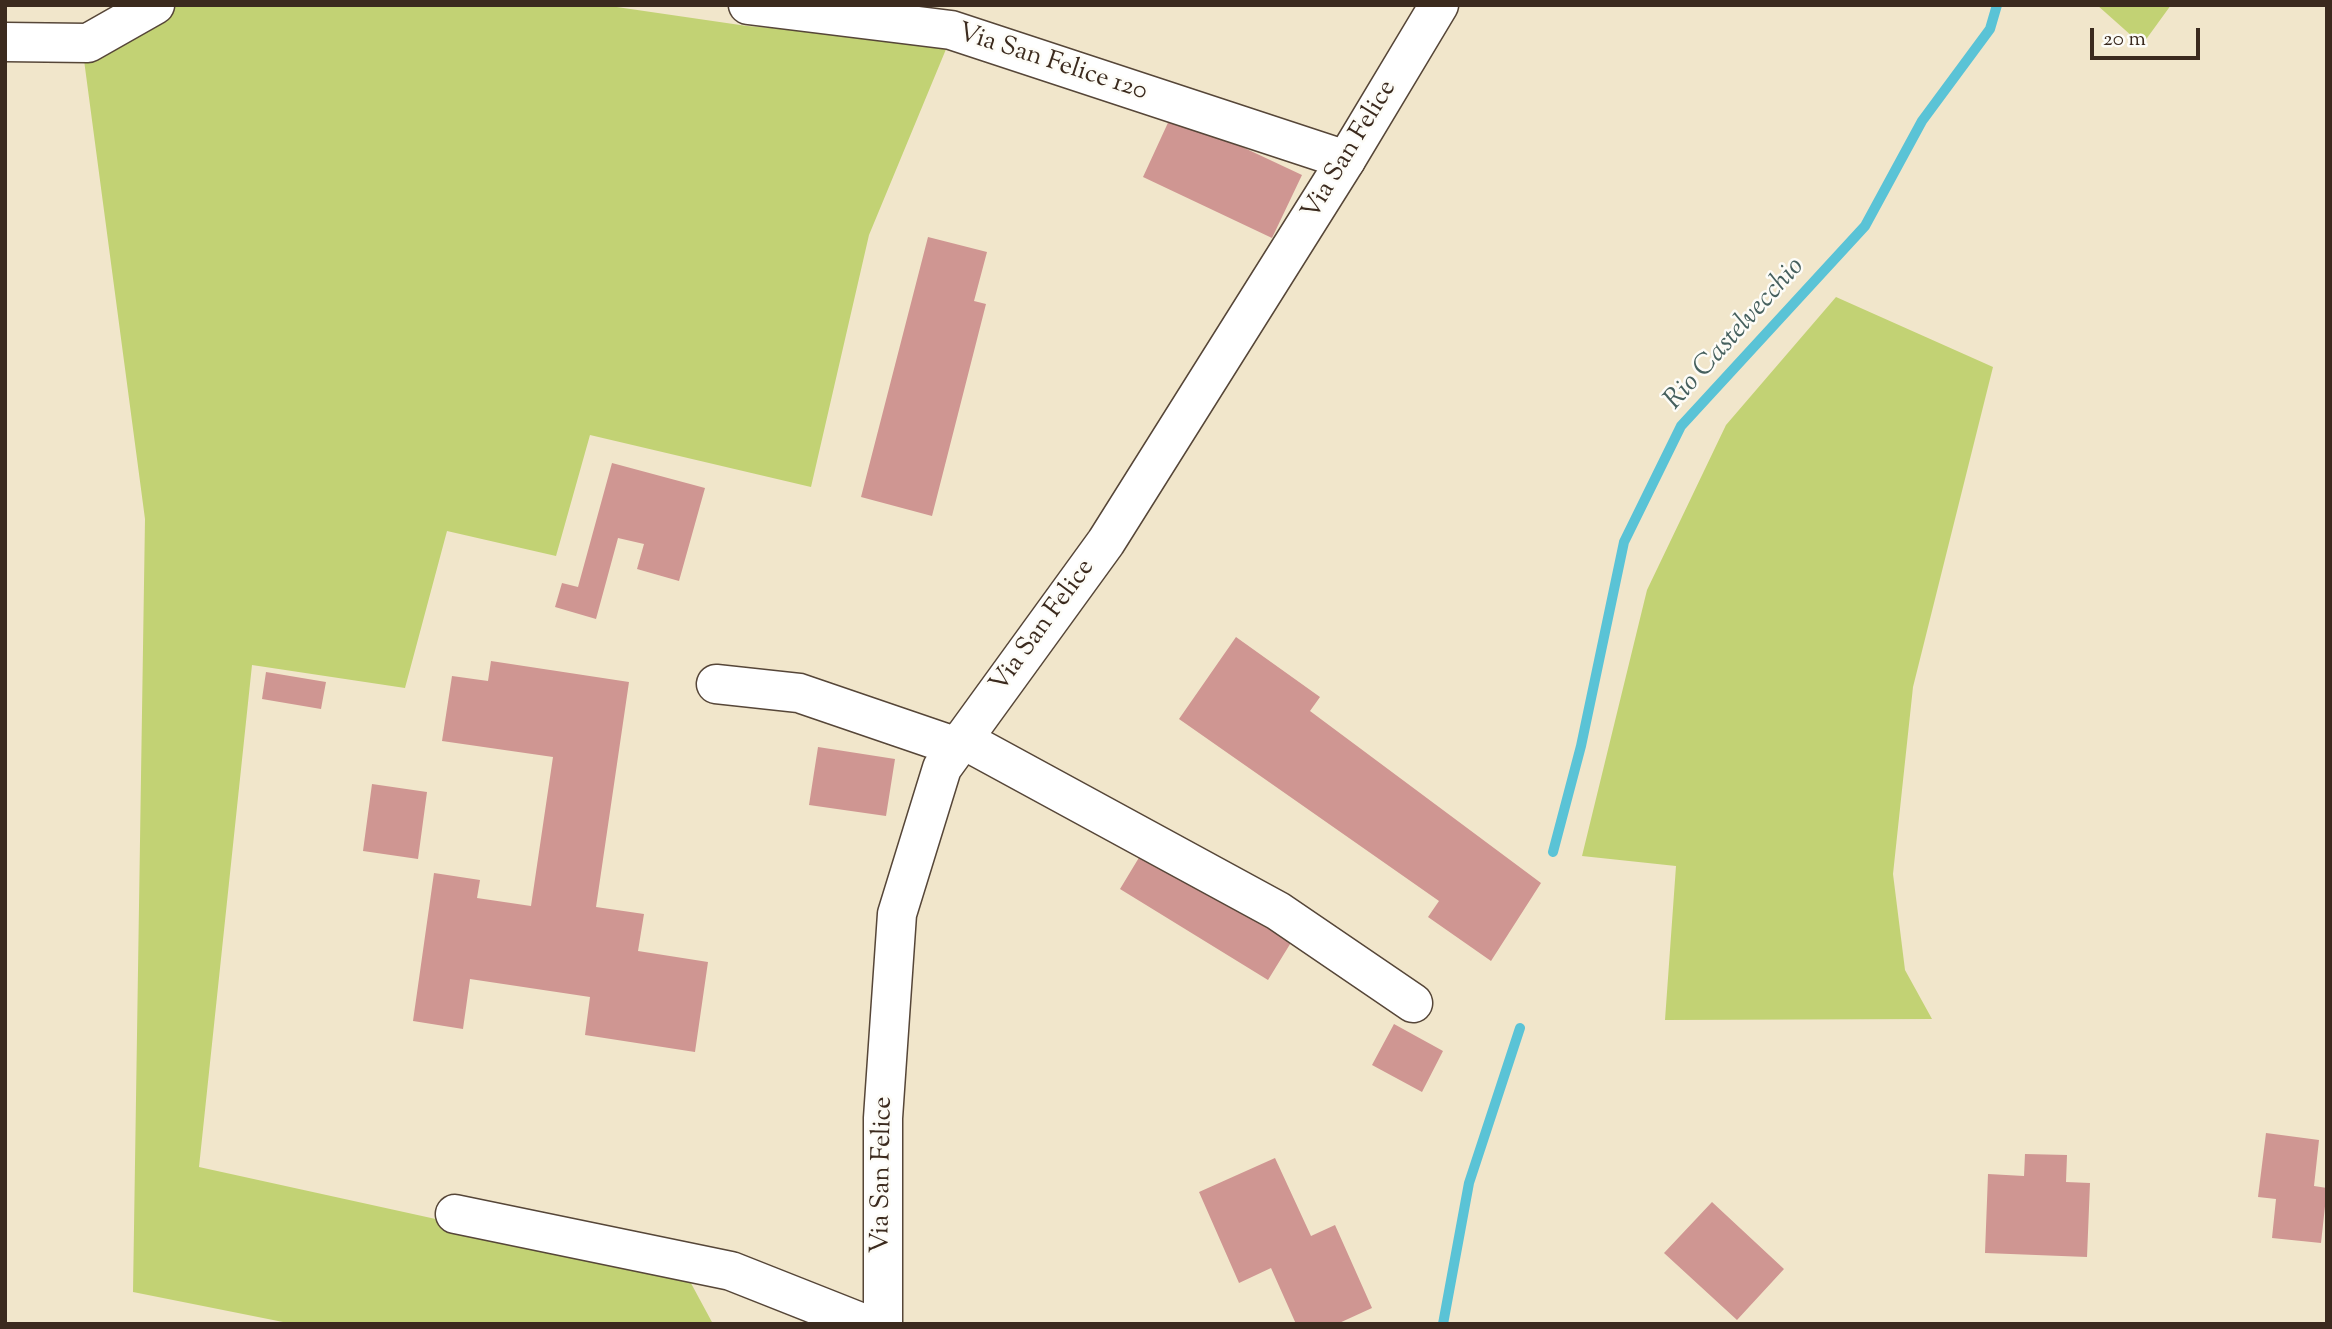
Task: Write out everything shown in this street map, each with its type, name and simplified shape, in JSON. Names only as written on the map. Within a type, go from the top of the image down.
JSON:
[{"type":"street","points":[[5,42],[88,43],[155,5]]},
{"type":"street","name":"Via San Felice 120","points":[[748,5],[951,30],[1346,160]]},
{"type":"street","name":"Via San Felice","points":[[883,1324],[883,1118],[897,914],[942,768],[1106,542],[1346,160],[1439,5]]},
{"type":"street","points":[[716,684],[799,693],[960,743],[1278,911],[1413,1003]]},
{"type":"street","points":[[456,1214],[731,1271],[864,1324]]},
{"type":"green space","points":[[176,5],[603,5],[747,26],[949,42],[869,235],[811,487],[590,435],[556,556],[447,531],[405,688],[252,665],[199,1167],[686,1274],[713,1324],[293,1324],[133,1292],[145,519],[84,60],[151,29]]},
{"type":"green space","points":[[2097,5],[2171,5],[2142,45]]},
{"type":"green space","points":[[1836,297],[1993,367],[1913,687],[1893,874],[1905,970],[1932,1019],[1665,1020],[1676,866],[1582,856],[1647,590],[1726,425]]},
{"type":"building","points":[[1172,114],[1302,175],[1272,238],[1143,177]]},
{"type":"building","points":[[928,237],[987,252],[974,301],[986,304],[932,516],[861,497]]},
{"type":"building","points":[[612,463],[705,488],[679,581],[637,569],[644,544],[618,538],[596,619],[555,607],[562,583],[578,587]]},
{"type":"building","points":[[1236,637],[1320,697],[1310,711],[1541,883],[1491,961],[1428,917],[1439,901],[1179,719]]},
{"type":"building","points":[[491,661],[629,682],[596,907],[644,914],[638,951],[708,962],[695,1052],[585,1035],[590,997],[470,979],[463,1029],[413,1021],[434,873],[480,880],[477,898],[531,906],[553,757],[442,741],[452,676],[488,681]]},
{"type":"building","points":[[266,672],[326,682],[321,709],[262,699]]},
{"type":"building","points":[[818,747],[895,759],[886,816],[809,805]]},
{"type":"building","points":[[372,784],[427,792],[418,859],[363,851]]},
{"type":"building","points":[[1146,846],[1295,936],[1268,980],[1120,889]]},
{"type":"building","points":[[1394,1024],[1443,1051],[1422,1092],[1372,1065]]},
{"type":"building","points":[[2266,1133],[2319,1140],[2314,1186],[2327,1188],[2321,1243],[2272,1238],[2276,1199],[2258,1197]]},
{"type":"building","points":[[2025,1154],[2067,1155],[2066,1182],[2090,1183],[2087,1257],[1985,1253],[1988,1174],[2024,1176]]},
{"type":"building","points":[[1275,1158],[1311,1236],[1335,1225],[1372,1308],[1337,1324],[1296,1324],[1271,1268],[1239,1283],[1199,1192]]},
{"type":"building","points":[[1712,1202],[1784,1269],[1737,1320],[1664,1253]]},
{"type":"waterway","name":"Rio Castelvecchio","points":[[1553,852],[1581,746],[1624,542],[1681,426],[1865,226],[1922,121],[1990,29],[1997,5]]},
{"type":"waterway","name":"Rio Castelvecchio","points":[[1443,1324],[1469,1183],[1520,1028]]}]
